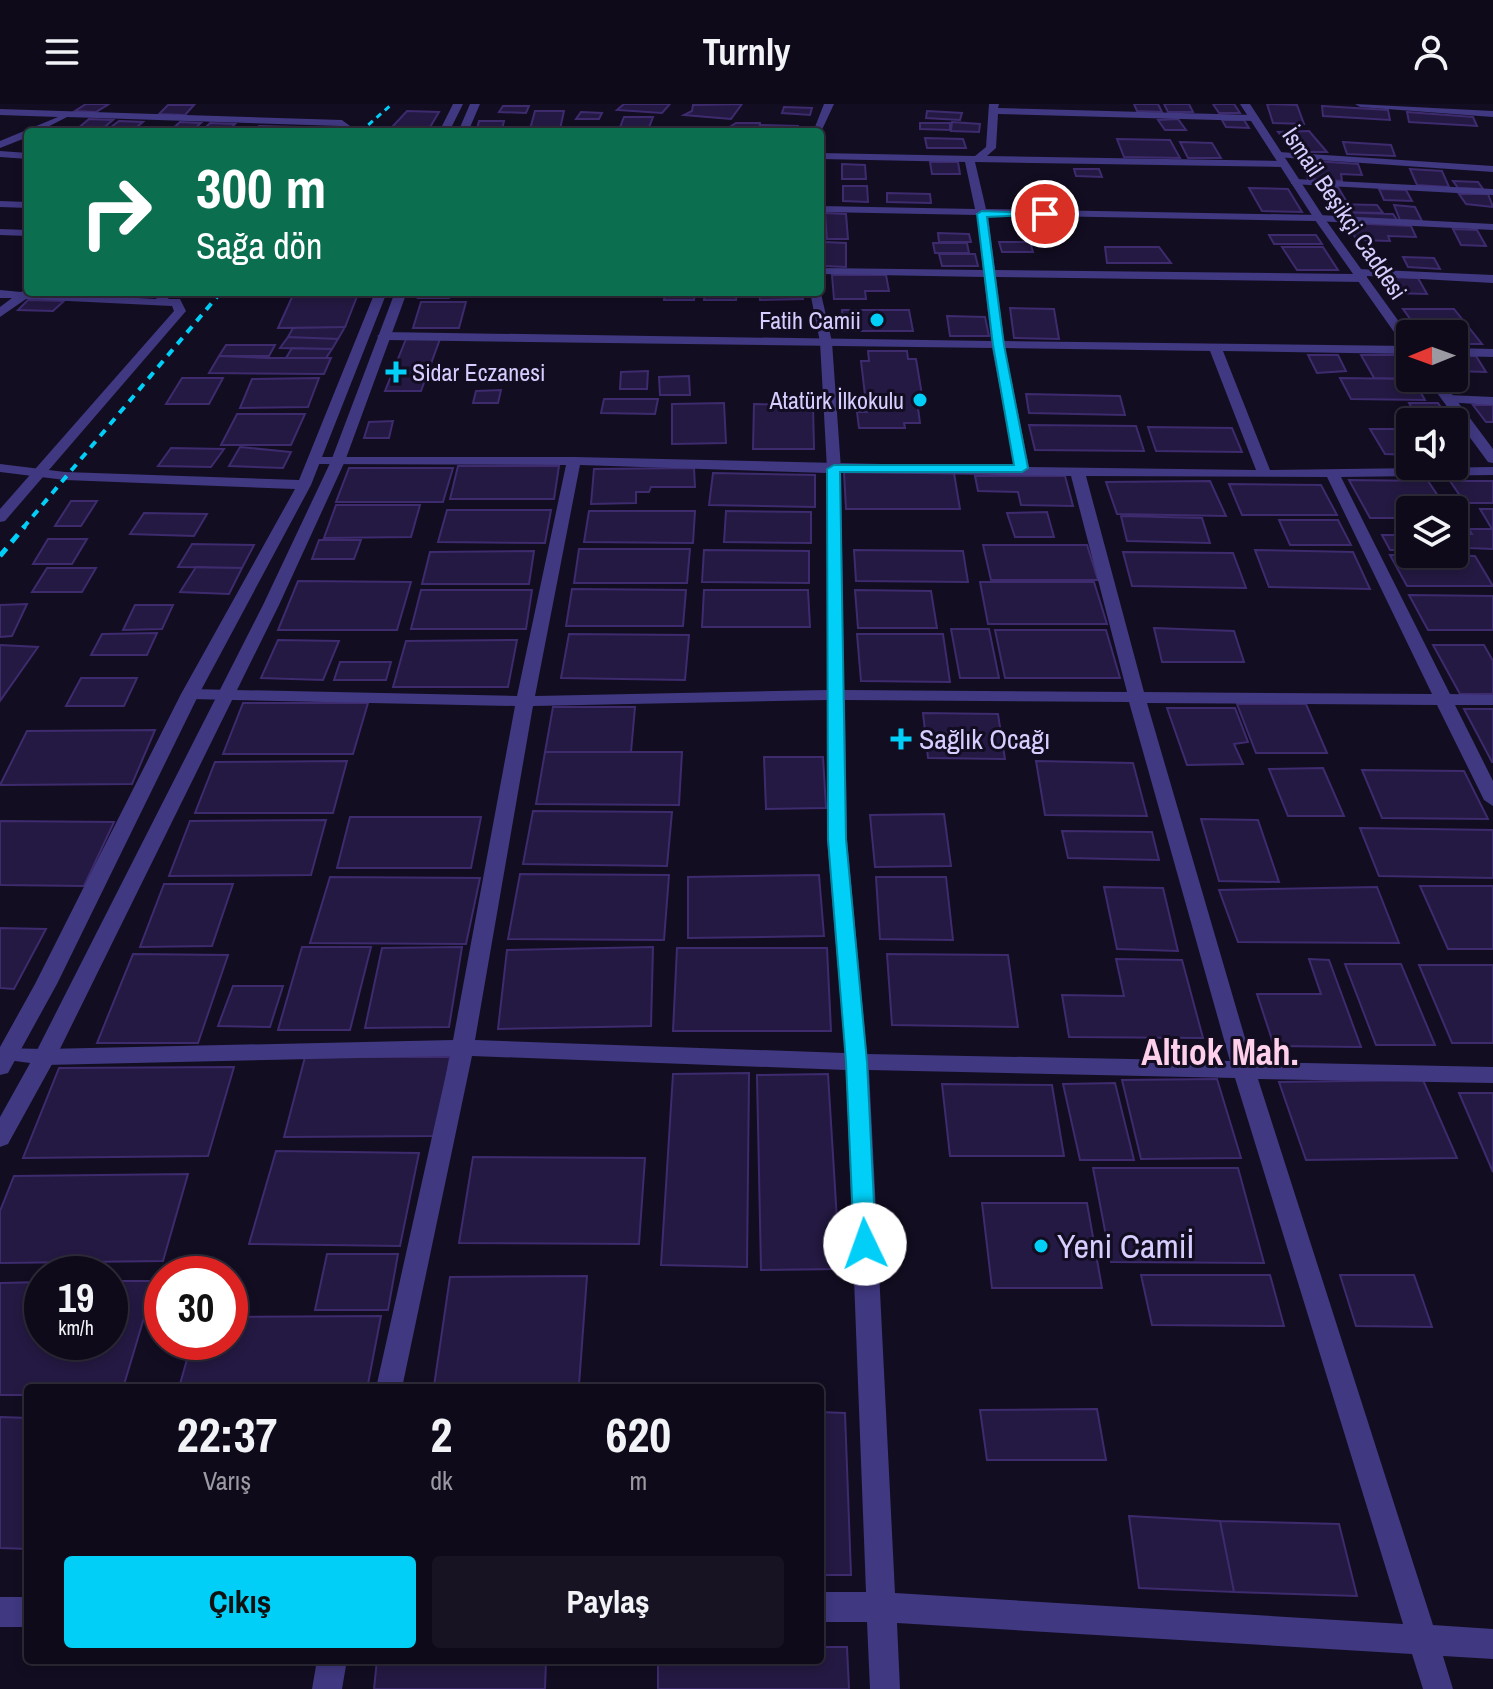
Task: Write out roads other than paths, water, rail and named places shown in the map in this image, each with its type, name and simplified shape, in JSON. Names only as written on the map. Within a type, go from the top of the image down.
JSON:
[{"type":"street","points":[[446,128],[458,104]]},
{"type":"street","points":[[465,128],[475,104]]},
{"type":"street","points":[[820,128],[829,104]]},
{"type":"street","name":"İsmail Beşikçi Caddesi","points":[[1245,104],[1319,219],[1396,328]]},
{"type":"street","points":[[1360,104],[1493,114]]},
{"type":"street","points":[[342,123],[344,107]]},
{"type":"street","points":[[974,158],[991,148],[994,107],[1254,118]]},
{"type":"street","points":[[0,112],[300,128]]},
{"type":"street","points":[[39,128],[70,115]]},
{"type":"street","points":[[322,128],[342,123]]},
{"type":"street","points":[[342,123],[348,128]]},
{"type":"street","points":[[0,145],[24,134]]},
{"type":"street","points":[[0,154],[24,156]]},
{"type":"street","points":[[824,156],[1281,160],[1493,169]]},
{"type":"street","points":[[974,158],[998,345],[1022,468]]},
{"type":"street","points":[[1295,182],[1493,192]]},
{"type":"street","points":[[0,204],[24,205]]},
{"type":"street","points":[[824,209],[1319,219],[1493,227]]},
{"type":"street","points":[[0,232],[24,233]]},
{"type":"street","points":[[824,271],[1360,275],[1493,279]]},
{"type":"street","points":[[0,294],[24,292]]},
{"type":"street","points":[[0,313],[24,294]]},
{"type":"street","points":[[0,518],[180,311],[176,302],[163,297],[136,296]]},
{"type":"street","points":[[4,1061],[190,694],[304,485],[379,296]]},
{"type":"street","points":[[0,1138],[45,1057],[338,461],[399,296]]},
{"type":"street","points":[[817,296],[826,342],[834,469],[837,839],[857,1062],[885,1689]]},
{"type":"street","points":[[383,336],[1396,348]]},
{"type":"street","points":[[1215,348],[1265,474]]},
{"type":"street","points":[[1468,352],[1493,353]]},
{"type":"street","points":[[1444,392],[1493,459]]},
{"type":"street","points":[[1449,399],[1493,401]]},
{"type":"street","points":[[315,460],[574,461],[834,469],[1022,468],[1265,474],[1493,471]]},
{"type":"street","points":[[390,1384],[463,1048],[525,701],[574,461]]},
{"type":"street","points":[[0,468],[65,476],[304,485]]},
{"type":"street","points":[[1077,470],[1137,699],[1243,1068],[1438,1689]]},
{"type":"street","points":[[1332,474],[1493,800]]},
{"type":"street","points":[[190,694],[525,701],[836,695],[1493,700]]},
{"type":"street","points":[[4,1061],[45,1057],[463,1048],[857,1062],[1493,1075]]},
{"type":"street","points":[[824,1607],[881,1607],[1493,1644]]},
{"type":"street","points":[[0,1612],[24,1612]]},
{"type":"street","points":[[327,1689],[331,1664]]},
{"type":"railway","points":[[365,128],[392,104]]},
{"type":"railway","points":[[23,528],[218,296]]},
{"type":"railway","points":[[0,556],[25,526]]},
{"type":"place","name":"Fatih Camii","points":[[877,320]]},
{"type":"place","name":"Sidar Eczanesi","points":[[396,372]]},
{"type":"place","name":"Atatürk İlkokulu","points":[[920,400]]},
{"type":"place","name":"Sağlık Ocağı","points":[[901,739]]},
{"type":"place","name":"Yeni Camiİ","points":[[1041,1246]]},
{"type":"district","name":"Altıok Mah.","points":[[1220,1052]]}]
